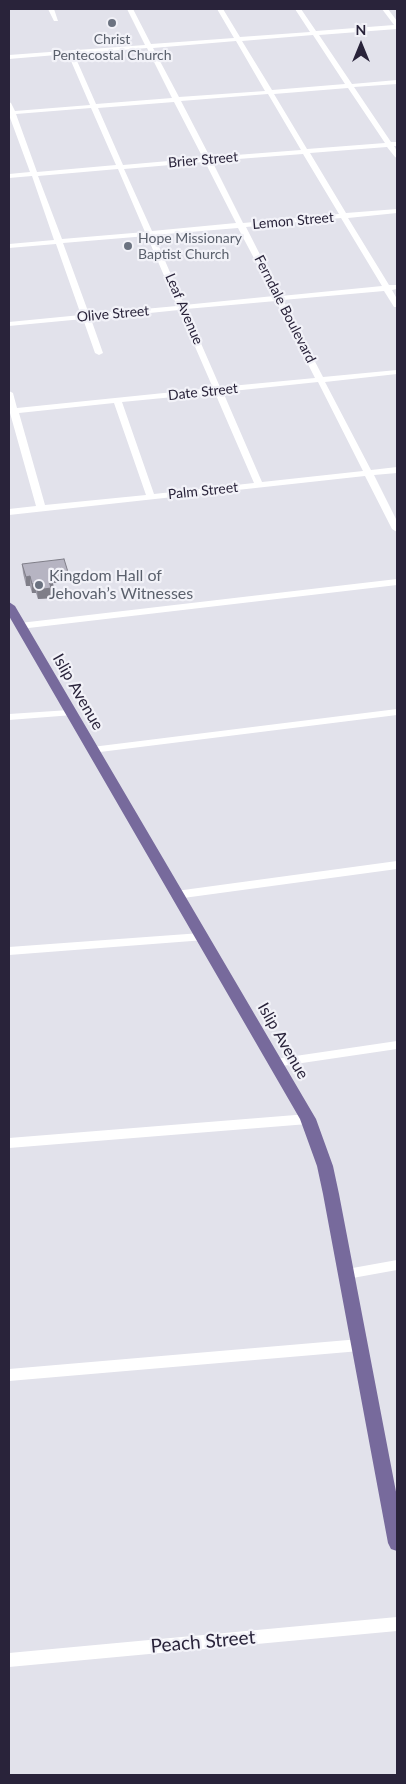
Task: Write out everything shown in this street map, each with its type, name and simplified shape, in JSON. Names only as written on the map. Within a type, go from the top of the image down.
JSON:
[{"type":"main road","name":"Islip Avenue","points":[[9,606],[69,713],[308,1119],[325,1166],[397,1536]]},
{"type":"street","points":[[51,9],[56,20]]},
{"type":"street","name":"Ferndale Boulevard","points":[[130,9],[397,529]]},
{"type":"street","points":[[220,9],[307,151],[397,304]]},
{"type":"street","points":[[298,9],[350,86],[393,144],[397,156]]},
{"type":"street","points":[[9,56],[314,34],[397,26],[385,9]]},
{"type":"street","name":"Leaf Avenue","points":[[70,52],[260,485]]},
{"type":"street","points":[[10,113],[397,82]]},
{"type":"street","points":[[9,104],[10,113],[35,174],[99,352]]},
{"type":"street","name":"Brier Street","points":[[9,176],[393,144]]},
{"type":"street","name":"Lemon Street","points":[[9,246],[397,211]]},
{"type":"street","name":"Olive Street","points":[[9,324],[397,287]]},
{"type":"street","name":"Date Street","points":[[11,411],[397,372]]},
{"type":"street","points":[[9,393],[11,411],[41,508]]},
{"type":"street","points":[[117,401],[152,497]]},
{"type":"street","name":"Palm Street","points":[[9,512],[397,470]]},
{"type":"street","points":[[20,626],[397,582]]},
{"type":"street","points":[[92,750],[397,712]]},
{"type":"street","points":[[9,717],[69,713]]},
{"type":"street","points":[[176,894],[397,865]]},
{"type":"street","points":[[9,951],[201,937]]},
{"type":"street","points":[[275,1063],[397,1045]]},
{"type":"street","points":[[9,1143],[308,1119]]},
{"type":"street","points":[[347,1274],[397,1265]]},
{"type":"street","points":[[9,1376],[360,1345]]},
{"type":"street","name":"Peach Street","points":[[9,1660],[397,1624]]},
{"type":"building","points":[[64,559],[68,572],[51,574],[53,581],[49,581],[51,588],[37,590],[35,583],[32,584],[30,576],[26,577],[22,564]]},
{"type":"place","name":"Christ Pentecostal Church","points":[[112,23]]},
{"type":"place","name":"Hope Missionary Baptist Church","points":[[128,246]]},
{"type":"place","name":"Kingdom Hall of Jehovah’s Witnesses","points":[[39,585]]}]
